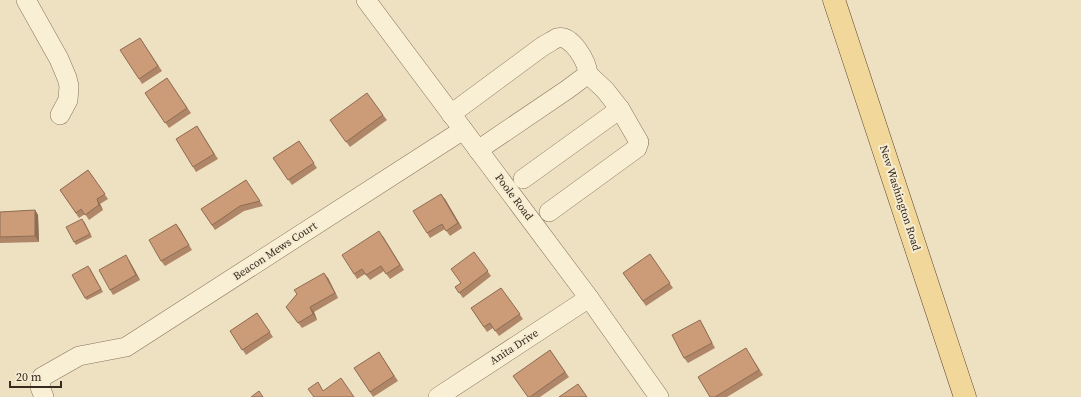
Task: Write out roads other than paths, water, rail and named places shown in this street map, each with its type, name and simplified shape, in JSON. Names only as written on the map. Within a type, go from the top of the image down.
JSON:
[{"type":"main road","name":"New Washington Road","points":[[834,0],[965,397]]},
{"type":"street","points":[[26,0],[59,59],[70,86],[68,100],[60,115]]},
{"type":"street","name":"Poole Road","points":[[366,0],[589,298],[659,397]]},
{"type":"street","points":[[451,114],[543,46],[558,38],[566,38],[576,47],[588,67],[588,74],[605,90],[620,109],[639,142],[637,148],[549,212]]},
{"type":"street","points":[[478,150],[588,74]]},
{"type":"street","points":[[523,179],[620,109]]},
{"type":"street","name":"Beacon Mews Court","points":[[44,397],[40,387],[42,377],[79,356],[126,347],[463,130]]},
{"type":"street","name":"Anita Drive","points":[[438,397],[589,298]]}]
